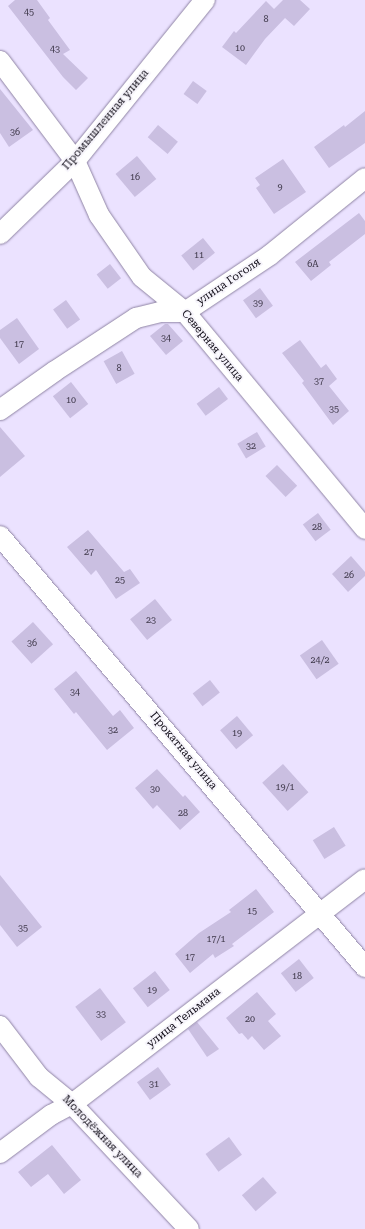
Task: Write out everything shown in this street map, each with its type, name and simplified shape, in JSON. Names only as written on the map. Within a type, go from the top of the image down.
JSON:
[{"type":"street","name":"Промышленная улица","points":[[0,234],[75,161],[205,0]]},
{"type":"street","name":"Северная улица","points":[[0,61],[75,161],[99,215],[142,277],[185,312],[365,529]]},
{"type":"street","name":"улица Гоголя","points":[[0,410],[55,371],[136,318],[160,312],[185,312],[270,255],[365,178]]},
{"type":"street","name":"Прокатная улица","points":[[0,536],[320,912],[365,967]]},
{"type":"street","name":"улица Тельмана","points":[[0,1153],[51,1115],[72,1104],[365,878]]},
{"type":"street","name":"Молодёжная улица","points":[[0,1026],[39,1077],[72,1104],[189,1229]]},
{"type":"building","points":[[15,0],[37,0],[50,18],[48,20],[70,50],[63,54],[88,78],[76,90],[63,77],[8,6]]},
{"type":"building","points":[[283,0],[300,0],[310,9],[294,26],[285,18],[265,39],[246,65],[222,47],[234,31],[236,33],[266,1],[274,9]]},
{"type":"building","points":[[193,81],[207,91],[197,104],[184,94]]},
{"type":"building","points":[[0,89],[33,130],[9,147],[0,133]]},
{"type":"building","points":[[365,111],[365,143],[329,168],[314,147],[344,125],[345,127]]},
{"type":"building","points":[[158,125],[178,142],[168,154],[148,137]]},
{"type":"building","points":[[137,156],[156,179],[135,197],[116,174]]},
{"type":"building","points":[[283,159],[306,192],[274,214],[256,188],[260,185],[255,178]]},
{"type":"building","points":[[359,213],[365,221],[365,234],[329,262],[331,265],[311,281],[295,262]]},
{"type":"building","points":[[203,238],[215,253],[193,270],[181,256]]},
{"type":"building","points":[[110,264],[121,278],[108,289],[97,274]]},
{"type":"building","points":[[260,288],[273,306],[256,318],[243,300]]},
{"type":"building","points":[[66,300],[80,319],[67,329],[53,309]]},
{"type":"building","points":[[17,318],[39,349],[19,364],[0,338],[0,330]]},
{"type":"building","points":[[165,324],[168,324],[183,341],[166,355],[150,336]]},
{"type":"building","points":[[300,340],[321,368],[326,364],[337,379],[329,386],[349,411],[333,425],[302,383],[304,381],[282,353]]},
{"type":"building","points":[[122,351],[135,374],[116,384],[104,361]]},
{"type":"building","points":[[71,382],[88,404],[70,418],[53,396]]},
{"type":"building","points":[[219,387],[228,399],[206,416],[197,404]]},
{"type":"building","points":[[0,427],[25,456],[0,477]]},
{"type":"building","points":[[257,432],[266,447],[246,458],[237,444]]},
{"type":"building","points":[[277,465],[297,486],[286,497],[265,476]]},
{"type":"building","points":[[318,513],[331,530],[315,541],[303,524]]},
{"type":"building","points":[[88,530],[124,572],[130,569],[140,583],[116,599],[96,570],[91,575],[67,547]]},
{"type":"building","points":[[351,556],[365,572],[365,576],[348,592],[332,574]]},
{"type":"building","points":[[155,599],[172,620],[147,640],[130,619]]},
{"type":"building","points":[[33,622],[53,644],[32,664],[11,641]]},
{"type":"building","points":[[322,640],[339,664],[317,679],[300,655]]},
{"type":"building","points":[[76,671],[113,716],[120,710],[134,728],[107,750],[76,712],[74,714],[54,689]]},
{"type":"building","points":[[210,680],[220,693],[203,706],[193,694]]},
{"type":"building","points":[[237,716],[253,735],[236,749],[220,730]]},
{"type":"building","points":[[283,764],[308,792],[288,811],[262,783]]},
{"type":"building","points":[[157,769],[183,797],[185,795],[200,812],[180,830],[157,805],[153,809],[135,788]]},
{"type":"building","points":[[334,827],[346,846],[324,859],[313,840]]},
{"type":"building","points":[[0,875],[42,927],[17,947],[0,925]]},
{"type":"building","points":[[256,889],[274,912],[232,944],[234,946],[215,958],[213,954],[190,973],[175,954],[199,933],[231,912],[229,910]]},
{"type":"building","points":[[299,959],[314,978],[296,992],[281,973]]},
{"type":"building","points":[[155,971],[170,990],[148,1007],[133,988]]},
{"type":"building","points":[[100,988],[126,1022],[101,1041],[75,1007]]},
{"type":"building","points":[[257,992],[276,1014],[268,1021],[281,1036],[264,1050],[252,1036],[248,1040],[242,1033],[239,1034],[226,1018]]},
{"type":"building","points":[[197,1022],[219,1049],[207,1057],[188,1029]]},
{"type":"building","points":[[158,1067],[171,1085],[150,1100],[137,1082]]},
{"type":"building","points":[[229,1137],[242,1155],[218,1172],[206,1154]]},
{"type":"building","points":[[52,1145],[81,1180],[64,1194],[48,1174],[31,1187],[18,1172]]},
{"type":"building","points":[[263,1177],[277,1193],[256,1211],[242,1195]]}]
